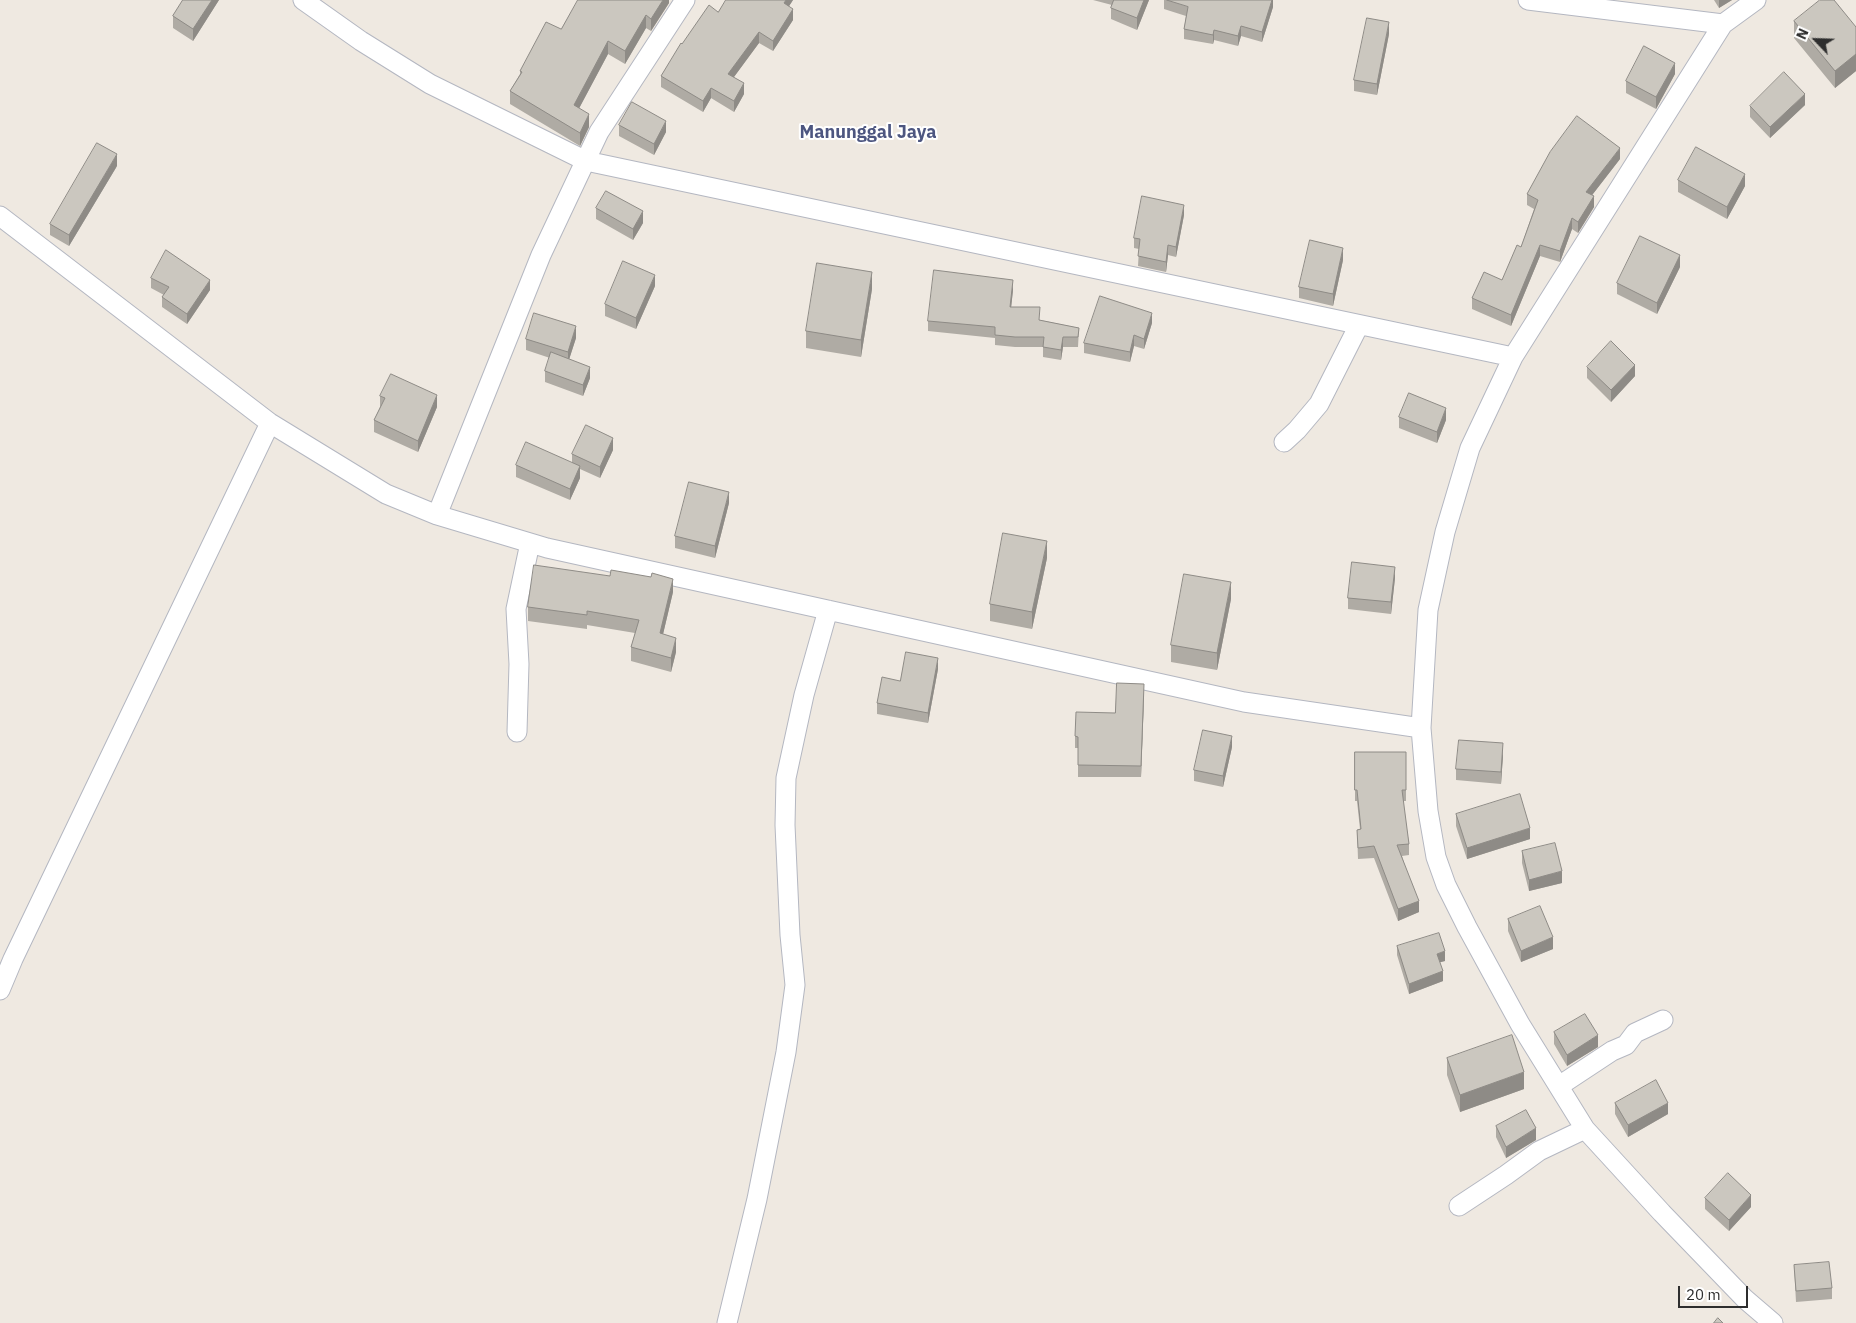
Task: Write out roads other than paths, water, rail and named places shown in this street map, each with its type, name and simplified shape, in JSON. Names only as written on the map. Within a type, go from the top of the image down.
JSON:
[{"type":"street","points":[[303,0],[361,41],[430,84],[586,161],[1513,357]]},
{"type":"street","points":[[437,514],[541,255],[599,132],[685,0]]},
{"type":"street","points":[[1528,0],[1723,24]]},
{"type":"street","points":[[1756,0],[1723,24],[1513,357],[1470,448],[1445,532],[1428,610],[1421,728],[1428,811],[1436,857],[1446,885],[1467,927],[1520,1024],[1585,1129],[1731,1285],[1773,1323]]},
{"type":"street","points":[[0,216],[270,423],[386,494],[437,514],[547,548],[1244,702],[1421,728]]},
{"type":"street","points":[[1284,442],[1319,404],[1359,324]]},
{"type":"street","points":[[0,990],[13,959],[270,423]]},
{"type":"street","points":[[517,732],[519,664],[516,609],[530,543]]},
{"type":"street","points":[[727,1323],[757,1199],[786,1052],[794,985],[786,843],[786,778],[804,695],[828,610]]},
{"type":"street","points":[[1559,1086],[1612,1051],[1626,1045],[1636,1033],[1663,1020]]},
{"type":"street","points":[[1459,1206],[1539,1151],[1585,1129]]},
{"type":"district","name":"Manunggal Jaya","points":[[868,133]]}]
